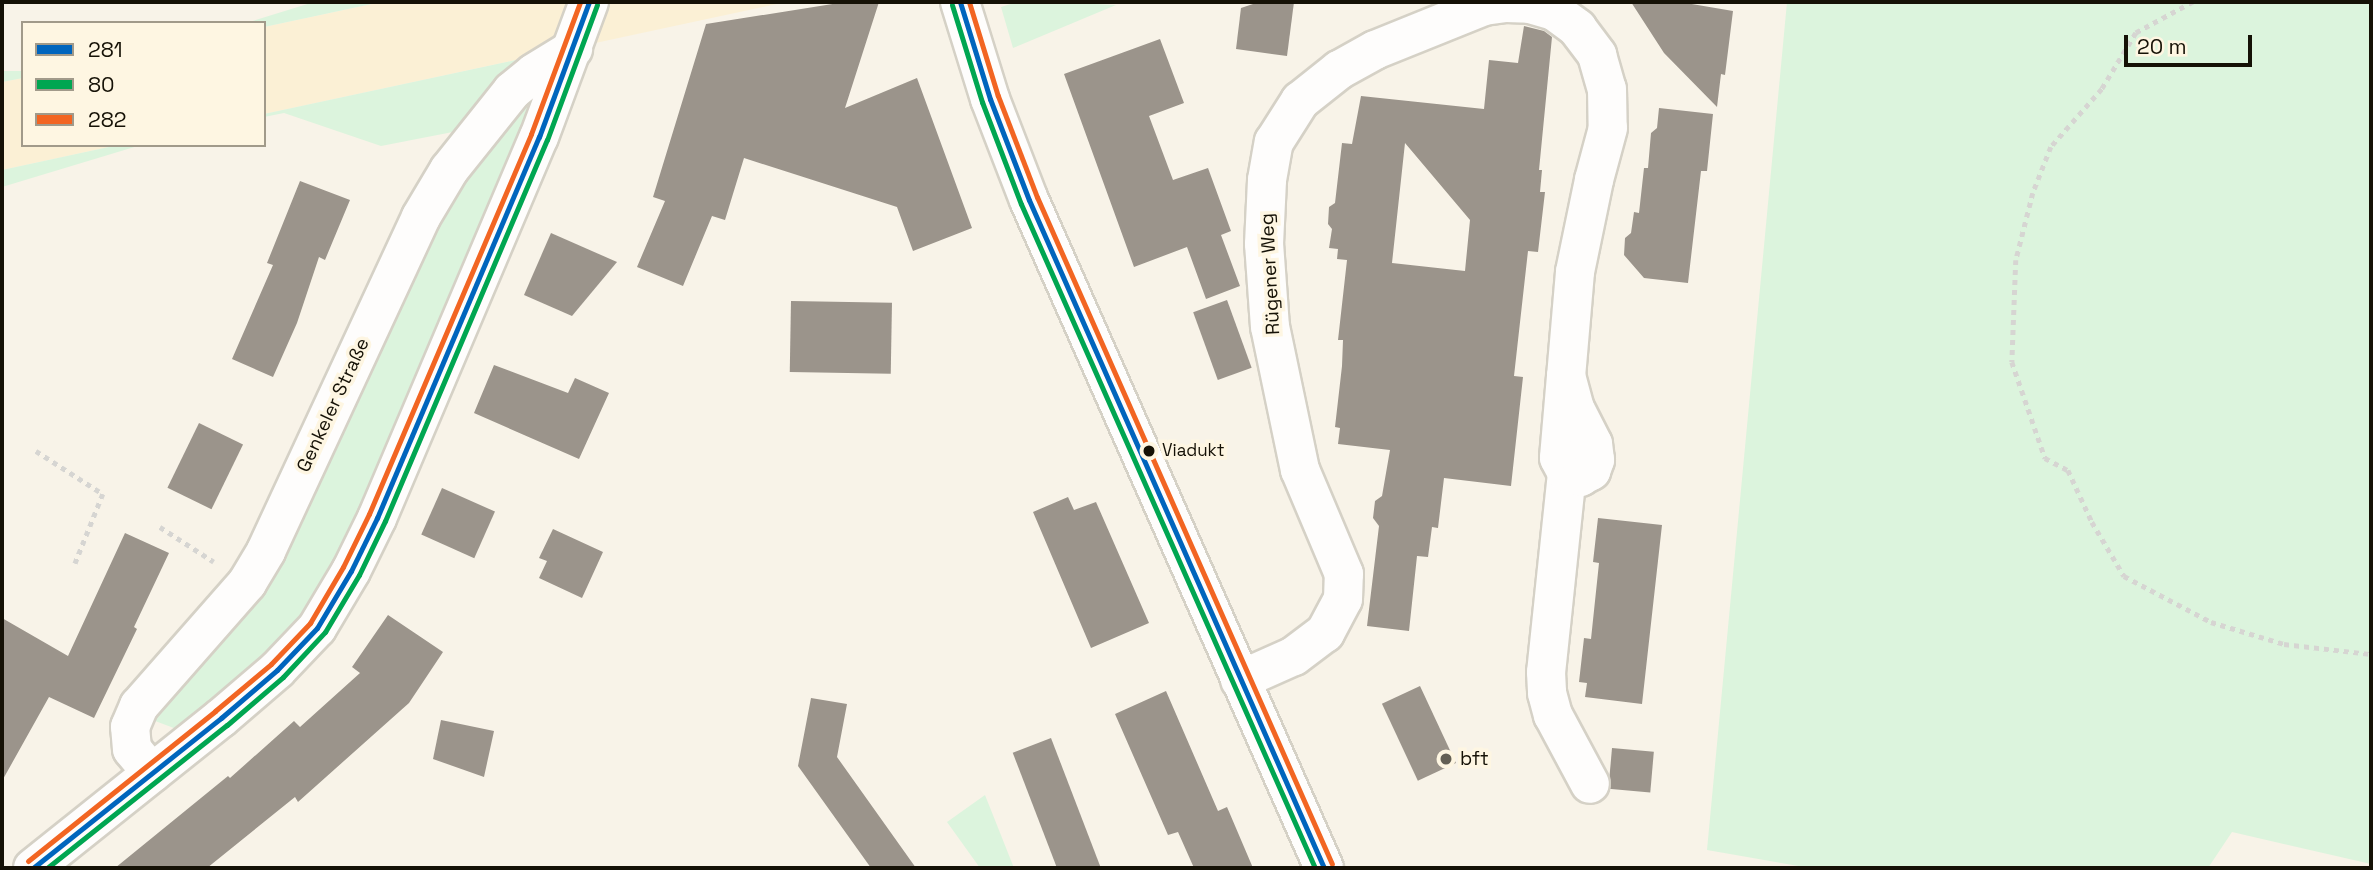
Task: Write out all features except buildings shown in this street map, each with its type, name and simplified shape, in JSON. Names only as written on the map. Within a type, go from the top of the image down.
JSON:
[{"type":"street","points":[[33,868],[277,670],[317,628],[351,572],[539,137],[589,2]]},
{"type":"street","points":[[960,2],[990,99],[1029,200],[1324,868]]},
{"type":"street","name":"Rügener Weg","points":[[1240,680],[1294,656],[1325,633],[1343,599],[1343,574],[1300,470],[1270,327],[1264,244],[1267,180],[1274,142],[1300,101],[1339,70],[1376,50],[1484,6],[1506,2],[1530,4],[1554,11],[1577,27],[1597,55],[1607,89],[1608,128],[1575,272],[1559,458],[1567,473],[1546,672],[1547,693],[1553,715],[1590,784]]},
{"type":"street","name":"Genkeler Straße","points":[[152,773],[132,749],[130,727],[139,706],[247,583],[266,551],[421,217],[449,170],[512,92],[534,73],[573,49]]},
{"type":"path","points":[[2193,2],[2136,33],[2102,89],[2051,147],[2033,193],[2016,260],[2012,362],[2045,457],[2068,470],[2092,522],[2124,576],[2211,622],[2284,644],[2371,654]]},
{"type":"path","points":[[36,451],[103,494],[75,564]]},
{"type":"path","points":[[160,527],[247,583]]},
{"type":"shaded area","points":[[381,2],[786,2],[266,114],[266,27]]},
{"type":"shaded area","points":[[21,78],[21,147],[109,147],[2,170],[2,82]]},
{"type":"green space","points":[[314,2],[381,2],[266,27],[266,21],[252,21]]},
{"type":"green space","points":[[1017,2],[1116,5],[1013,48],[1001,7]]},
{"type":"green space","points":[[1787,2],[2371,2],[2371,864],[2232,832],[2208,868],[1810,868],[1707,850]]},
{"type":"green space","points":[[516,60],[463,130],[381,146],[284,113],[266,117],[266,114]]},
{"type":"green space","points":[[2,71],[21,71],[21,78],[2,82]]},
{"type":"green space","points":[[534,103],[334,566],[305,617],[255,668],[179,730],[150,719],[232,621],[434,213],[513,109]]},
{"type":"green space","points":[[109,147],[134,147],[2,187],[2,170]]},
{"type":"green space","points":[[985,795],[1014,868],[980,868],[947,822]]},
{"type":"transit line","name":"282","points":[[28,861],[271,664],[310,623],[343,567],[369,514],[531,134],[580,2]]},
{"type":"transit line","name":"281","points":[[33,868],[221,718],[277,670],[317,628],[351,571],[377,518],[539,137],[589,2]]},
{"type":"transit line","name":"281","points":[[960,2],[990,99],[1029,200],[1324,868]]},
{"type":"transit line","name":"282","points":[[969,2],[998,96],[1037,197],[1332,864]]},
{"type":"transit line","name":"80","points":[[47,868],[227,725],[283,677],[325,632],[359,575],[385,521],[547,140],[597,5]]},
{"type":"transit line","name":"80","points":[[952,5],[982,102],[1021,204],[1315,868]]},
{"type":"place","name":"Viadukt","points":[[1149,451]]},
{"type":"place","name":"bft","points":[[1446,759]]}]
